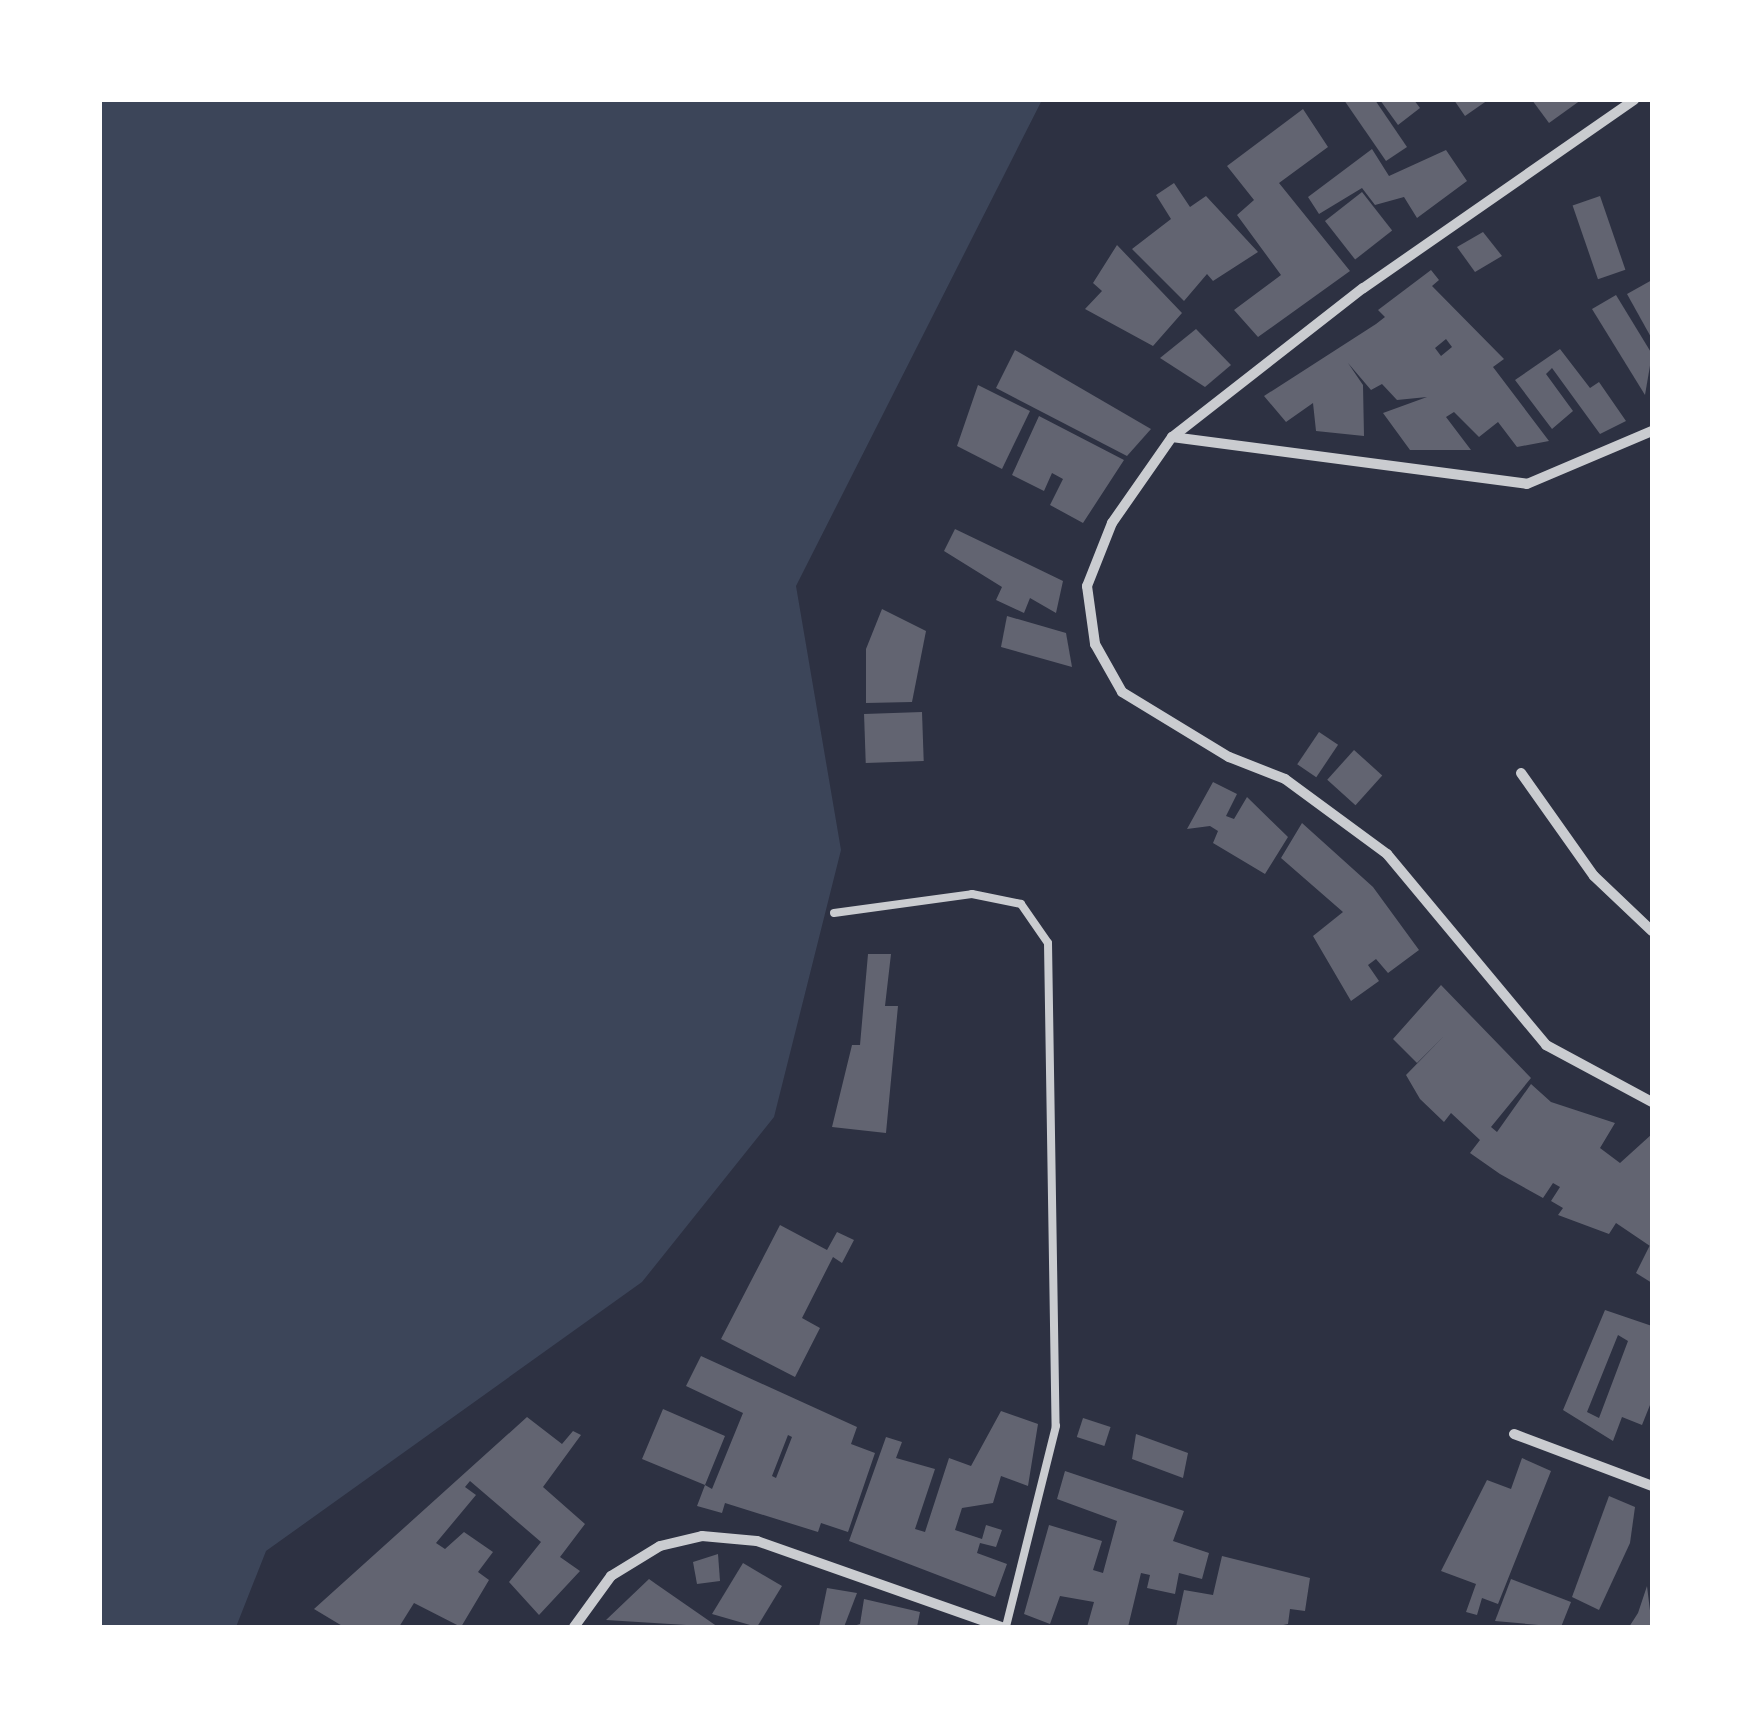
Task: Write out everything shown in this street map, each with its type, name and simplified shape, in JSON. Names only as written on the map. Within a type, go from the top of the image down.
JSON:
[{"type":"street","points":[[1634,100],[1363,288],[1172,438],[1094,560],[1087,586],[1106,670],[1173,726],[1285,779],[1387,854],[1546,1045],[1652,1102]]},
{"type":"street","points":[[1172,438],[1526,484],[1574,472],[1652,430]]},
{"type":"street","points":[[1521,773],[1594,876],[1652,932]]},
{"type":"street","points":[[1514,1434],[1652,1486]]},
{"type":"street","points":[[574,1627],[612,1576],[660,1546],[702,1536],[757,1541],[1003,1627]]},
{"type":"lane","points":[[834,913],[972,894],[1020,904],[1048,943],[1056,1426],[1003,1627]]},
{"type":"shaded area","points":[[100,100],[1042,100],[796,586],[841,850],[774,1117],[642,1282],[266,1551],[236,1627],[100,1627]]},
{"type":"building","points":[[1344,100],[1375,100],[1407,147],[1386,161]]},
{"type":"building","points":[[1380,100],[1414,100],[1420,108],[1398,125]]},
{"type":"building","points":[[1454,100],[1488,100],[1465,116]]},
{"type":"building","points":[[1532,100],[1581,100],[1549,123]]},
{"type":"building","points":[[1303,109],[1328,147],[1279,183],[1350,271],[1258,337],[1234,310],[1281,275],[1237,215],[1254,200],[1227,166]]},
{"type":"building","points":[[1372,149],[1389,176],[1446,150],[1467,181],[1417,218],[1404,197],[1375,205],[1362,188],[1319,214],[1308,197]]},
{"type":"building","points":[[1174,183],[1190,207],[1206,196],[1258,252],[1213,281],[1207,274],[1184,301],[1132,249],[1171,219],[1156,195]]},
{"type":"building","points":[[1362,192],[1392,231],[1355,260],[1325,221]]},
{"type":"building","points":[[1600,196],[1625,270],[1598,279],[1573,205]]},
{"type":"building","points":[[1483,232],[1502,256],[1475,272],[1457,247]]},
{"type":"building","points":[[1117,245],[1182,313],[1153,346],[1085,309],[1102,291],[1093,283]]},
{"type":"building","points":[[1431,270],[1439,280],[1432,286],[1504,359],[1493,367],[1549,441],[1517,447],[1498,422],[1479,437],[1454,412],[1446,417],[1471,450],[1410,450],[1383,413],[1427,397],[1397,400],[1382,384],[1371,390],[1348,363],[1363,385],[1364,436],[1316,431],[1313,403],[1286,422],[1264,396],[1376,324],[1385,317],[1378,310]],"holes":[[[1446,339],[1452,347],[1441,356],[1435,348]]]},
{"type":"building","points":[[1652,280],[1652,339],[1627,294]]},
{"type":"building","points":[[1616,295],[1652,354],[1645,395],[1592,309]]},
{"type":"building","points":[[1196,329],[1231,365],[1205,387],[1160,358]]},
{"type":"building","points":[[1560,349],[1590,388],[1599,382],[1626,421],[1600,434],[1552,368],[1546,374],[1573,411],[1552,429],[1515,380]]},
{"type":"building","points":[[1015,350],[1151,429],[1127,456],[996,388]]},
{"type":"building","points":[[978,385],[1030,411],[1002,469],[957,446]]},
{"type":"building","points":[[1039,416],[1124,460],[1083,523],[1050,505],[1063,479],[1052,473],[1044,491],[1012,475]]},
{"type":"building","points":[[955,529],[1063,581],[1056,613],[1030,598],[1024,613],[996,600],[1002,587],[944,551]]},
{"type":"building","points":[[882,609],[926,631],[912,702],[866,703],[866,649]]},
{"type":"building","points":[[1007,616],[1066,633],[1072,667],[1001,647]]},
{"type":"building","points":[[922,712],[924,761],[866,763],[864,714]]},
{"type":"building","points":[[1319,732],[1338,745],[1316,777],[1297,764]]},
{"type":"building","points":[[1354,750],[1382,775],[1355,805],[1327,780]]},
{"type":"building","points":[[1213,782],[1237,794],[1226,816],[1234,819],[1247,797],[1288,837],[1265,874],[1213,843],[1218,831],[1210,826],[1187,829]]},
{"type":"building","points":[[1302,823],[1373,887],[1419,950],[1388,973],[1376,959],[1368,965],[1379,981],[1351,1001],[1313,936],[1343,912],[1281,858]]},
{"type":"building","points":[[868,954],[891,954],[885,1006],[898,1006],[886,1133],[832,1127],[852,1045],[860,1045]]},
{"type":"building","points":[[1441,985],[1531,1078],[1491,1127],[1497,1132],[1531,1084],[1551,1102],[1615,1123],[1600,1148],[1620,1163],[1652,1134],[1650,1246],[1616,1223],[1609,1234],[1558,1215],[1563,1208],[1551,1201],[1560,1187],[1553,1183],[1543,1198],[1500,1174],[1470,1153],[1480,1140],[1451,1113],[1444,1122],[1420,1099],[1406,1075],[1444,1036],[1417,1063],[1393,1039]]},
{"type":"building","points":[[780,1225],[827,1250],[837,1232],[854,1240],[842,1263],[833,1257],[802,1318],[820,1328],[795,1377],[721,1339]]},
{"type":"building","points":[[1652,1241],[1652,1283],[1636,1273]]},
{"type":"building","points":[[1605,1310],[1652,1326],[1652,1400],[1642,1425],[1622,1417],[1613,1441],[1563,1410]],"holes":[[[1618,1335],[1628,1341],[1599,1418],[1587,1412]]]},
{"type":"building","points":[[701,1356],[857,1427],[851,1444],[875,1453],[848,1532],[821,1523],[818,1532],[725,1503],[722,1513],[697,1506],[705,1485],[712,1489],[743,1413],[686,1386]],"holes":[[[788,1435],[792,1437],[776,1478],[772,1476]]]},
{"type":"building","points":[[663,1409],[725,1436],[705,1485],[642,1459]]},
{"type":"building","points":[[1001,1411],[1038,1424],[1028,1486],[1001,1476],[993,1503],[962,1508],[955,1530],[982,1539],[986,1525],[1002,1530],[996,1547],[980,1543],[977,1553],[1007,1564],[995,1597],[849,1541],[886,1437],[902,1442],[896,1458],[935,1469],[915,1529],[925,1532],[949,1458],[971,1466]]},
{"type":"building","points":[[527,1417],[562,1444],[573,1431],[581,1435],[543,1487],[585,1524],[560,1557],[580,1571],[539,1615],[509,1582],[541,1542],[470,1481],[465,1487],[476,1495],[436,1543],[445,1549],[464,1532],[493,1552],[478,1572],[489,1580],[461,1627],[414,1603],[399,1627],[344,1627],[314,1609]]},
{"type":"building","points":[[1083,1418],[1111,1427],[1104,1446],[1077,1437]]},
{"type":"building","points":[[1136,1434],[1188,1453],[1183,1478],[1132,1459]]},
{"type":"building","points":[[1522,1458],[1551,1471],[1498,1604],[1482,1598],[1477,1615],[1466,1612],[1476,1584],[1441,1571],[1487,1480],[1511,1489]]},
{"type":"building","points":[[1065,1471],[1184,1511],[1173,1541],[1209,1553],[1202,1579],[1179,1573],[1175,1594],[1147,1588],[1150,1575],[1141,1573],[1128,1627],[1087,1627],[1094,1602],[1060,1596],[1050,1624],[1024,1614],[1049,1525],[1102,1541],[1093,1570],[1103,1573],[1117,1521],[1057,1499]]},
{"type":"building","points":[[1609,1496],[1635,1507],[1630,1543],[1599,1610],[1572,1597]]},
{"type":"building","points":[[718,1554],[720,1581],[697,1584],[693,1562]]},
{"type":"building","points":[[1222,1556],[1310,1578],[1305,1611],[1290,1609],[1288,1624],[1274,1627],[1176,1627],[1184,1590],[1213,1595]]},
{"type":"building","points":[[743,1563],[782,1586],[757,1627],[712,1614]]},
{"type":"building","points":[[649,1579],[656,1584],[718,1627],[606,1620]]},
{"type":"building","points":[[1511,1579],[1571,1602],[1561,1627],[1495,1621]]},
{"type":"building","points":[[1647,1586],[1652,1627],[1629,1627],[1638,1613]]},
{"type":"building","points":[[827,1588],[857,1593],[844,1627],[819,1627]]},
{"type":"building","points":[[864,1599],[920,1612],[917,1627],[850,1627],[860,1624]]}]
